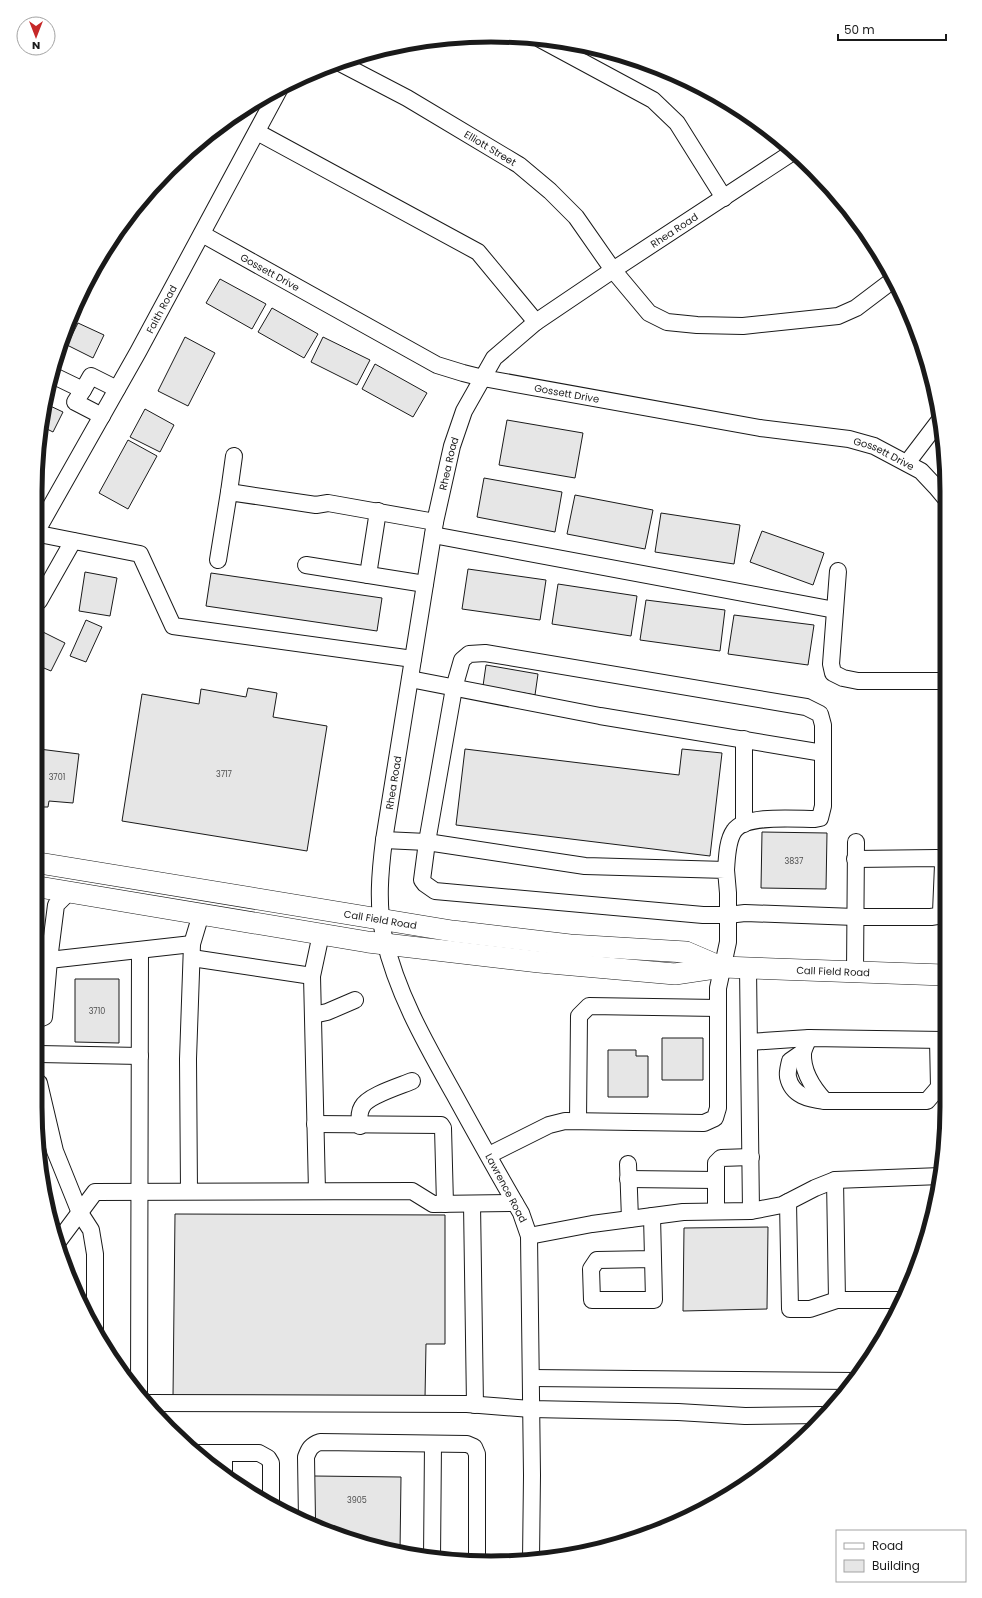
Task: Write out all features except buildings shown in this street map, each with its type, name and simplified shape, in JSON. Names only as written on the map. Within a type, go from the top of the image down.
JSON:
[{"type":"main road","name":"Call Field Road","points":[[42,864],[208,891],[384,933],[539,962],[675,974],[722,967],[940,975]]},
{"type":"main road","points":[[69,892],[73,869]]},
{"type":"main road","name":"Call Field Road","points":[[42,888],[321,934],[384,933]]},
{"type":"main road","points":[[201,914],[208,891]]},
{"type":"street","points":[[554,47],[653,100],[677,123],[724,198]]},
{"type":"street","name":"Elliott Street","points":[[346,66],[407,98],[519,165],[550,191],[576,217],[613,270],[649,313],[667,322],[697,325],[743,326],[838,316],[856,308],[889,283]]},
{"type":"street","name":"Faith Road","points":[[42,521],[117,389],[258,132],[275,97]]},
{"type":"street","points":[[258,132],[478,252],[536,322]]},
{"type":"street","name":"Rhea Road","points":[[384,933],[378,890],[384,840],[434,529],[452,446],[464,411],[494,358],[536,322],[789,155]]},
{"type":"street","name":"Gossett Drive","points":[[202,234],[437,365],[483,378],[760,428],[849,439],[874,446],[921,471],[940,492]]},
{"type":"street","points":[[102,416],[75,402],[91,376],[117,389]]},
{"type":"street","points":[[57,377],[83,390]]},
{"type":"street","points":[[907,463],[935,426]]},
{"type":"street","points":[[218,560],[234,456]]},
{"type":"street","points":[[229,492],[316,505],[328,503],[378,512],[434,529],[835,610]]},
{"type":"street","points":[[368,575],[378,512]]},
{"type":"street","points":[[42,525],[73,540],[140,554],[174,626],[413,659]]},
{"type":"street","points":[[42,596],[73,540]]},
{"type":"street","points":[[306,565],[425,584]]},
{"type":"street","points":[[838,571],[831,664],[834,673],[843,678],[858,681],[940,681]]},
{"type":"street","points":[[489,1156],[549,1124],[565,1121],[704,1123],[715,1118],[718,1108],[718,988],[728,942],[728,915],[726,870],[730,840],[734,831],[739,826],[760,820],[815,820],[820,818],[822,811],[823,718],[820,714],[806,707],[485,653],[469,654],[462,660],[454,688],[426,842],[422,880],[424,884],[435,891],[703,915],[728,915],[745,912],[856,917],[937,916],[940,913]]},
{"type":"street","points":[[410,679],[600,716],[823,753]]},
{"type":"street","points":[[744,739],[744,824]]},
{"type":"street","points":[[384,840],[426,842],[585,866],[726,870]]},
{"type":"street","points":[[855,972],[856,842]]},
{"type":"street","points":[[856,859],[937,858],[940,860]]},
{"type":"street","points":[[42,1018],[44,1017],[49,960],[46,927],[56,905],[69,892]]},
{"type":"street","points":[[189,1192],[188,1059],[192,951],[201,914]]},
{"type":"street","name":"Lawrence Road","points":[[384,933],[392,966],[403,996],[420,1034],[521,1213],[529,1236],[531,1554]]},
{"type":"street","points":[[317,1191],[312,976],[321,934]]},
{"type":"street","points":[[49,960],[140,950],[192,951],[312,976]]},
{"type":"street","points":[[139,1385],[140,950]]},
{"type":"street","points":[[748,968],[751,1211]]},
{"type":"street","points":[[313,1015],[327,1012],[355,1000]]},
{"type":"street","points":[[578,1121],[579,1016],[589,1006],[718,1008]]},
{"type":"street","points":[[749,1042],[806,1045],[940,1040]]},
{"type":"street","points":[[806,1045],[807,1075],[825,1101],[927,1101],[939,1087],[940,1064]]},
{"type":"street","points":[[42,1054],[140,1056]]},
{"type":"street","points":[[360,1126],[359,1115],[362,1106],[365,1103],[377,1095],[412,1081]]},
{"type":"street","points":[[42,1096],[55,1151],[80,1213],[91,1230],[95,1254],[95,1319]]},
{"type":"street","points":[[315,1124],[360,1126],[441,1125],[443,1128],[445,1204]]},
{"type":"street","points":[[716,1211],[716,1163],[721,1158],[751,1157]]},
{"type":"street","points":[[630,1219],[628,1172],[716,1180]]},
{"type":"street","points":[[529,1236],[592,1224],[683,1212],[751,1211],[782,1205],[815,1188],[835,1180],[934,1176]]},
{"type":"street","points":[[835,1180],[837,1300]]},
{"type":"street","points":[[62,1238],[95,1192],[412,1191],[433,1204],[515,1204]]},
{"type":"street","points":[[788,1202],[790,1309],[810,1309],[837,1300],[897,1300]]},
{"type":"street","points":[[472,1204],[475,1405]]},
{"type":"street","points":[[652,1216],[654,1300],[592,1300],[591,1269],[597,1260],[653,1259]]},
{"type":"street","points":[[531,1378],[846,1381]]},
{"type":"street","points":[[153,1403],[475,1405],[531,1409],[678,1412],[745,1416],[817,1415]]},
{"type":"street","points":[[307,1517],[306,1458],[313,1445],[320,1442],[467,1444],[474,1447],[477,1454],[477,1556]]},
{"type":"street","points":[[432,1552],[433,1444]]},
{"type":"street","points":[[205,1453],[259,1453],[268,1458],[272,1463],[271,1499]]},
{"type":"street","points":[[224,1453],[224,1467]]}]
